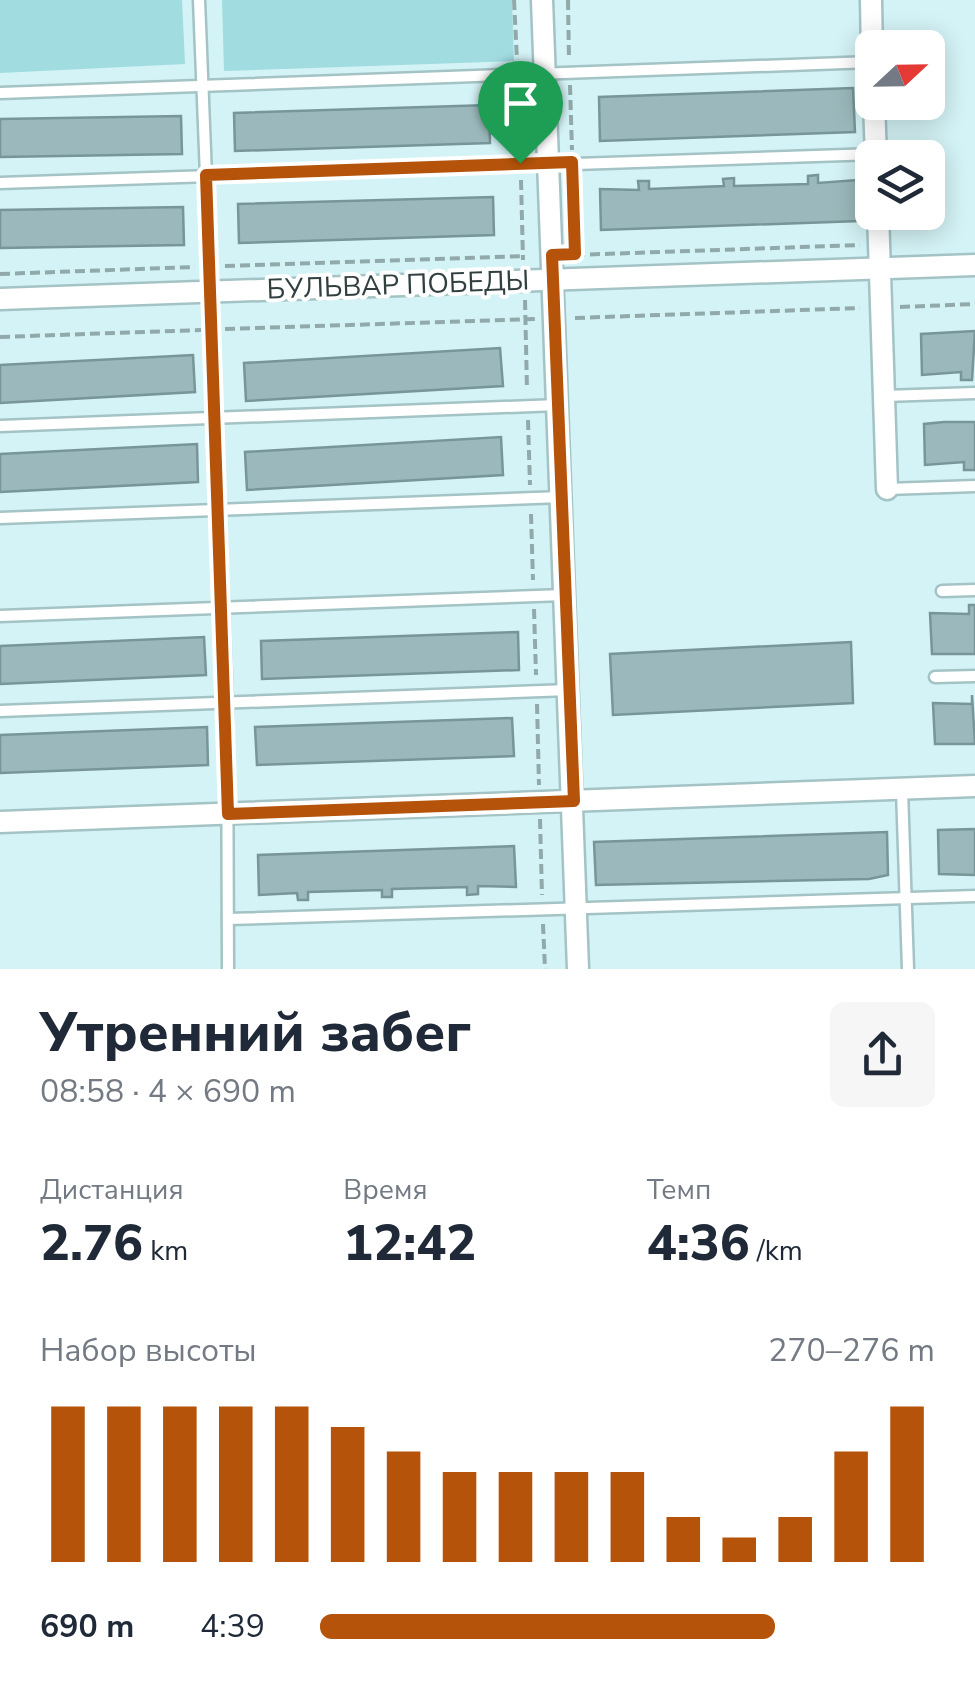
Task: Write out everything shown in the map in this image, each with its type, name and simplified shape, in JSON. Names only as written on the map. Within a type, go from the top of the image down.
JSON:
[{"type":"street","points":[[542,0],[578,969]]},
{"type":"street","points":[[870,0],[871,30]]},
{"type":"street","points":[[879,230],[887,489]]},
{"type":"street","name":"БУЛЬВАР ПОБЕДЫ","points":[[0,299],[975,265]]},
{"type":"street","points":[[0,822],[975,786]]},
{"type":"lane","points":[[199,0],[226,702],[228,969]]},
{"type":"lane","points":[[0,92],[855,59]]},
{"type":"lane","points":[[0,183],[549,162],[855,156]]},
{"type":"lane","points":[[884,396],[975,393]]},
{"type":"lane","points":[[0,426],[558,405]]},
{"type":"lane","points":[[887,489],[975,486]]},
{"type":"lane","points":[[0,518],[562,497]]},
{"type":"lane","points":[[942,591],[975,590]]},
{"type":"lane","points":[[0,616],[566,594]]},
{"type":"lane","points":[[935,677],[975,676]]},
{"type":"lane","points":[[0,711],[569,690]]},
{"type":"lane","points":[[902,789],[908,969]]},
{"type":"lane","points":[[228,919],[975,896]]},
{"type":"path","points":[[568,0],[575,254]]},
{"type":"path","points":[[0,274],[879,244]]},
{"type":"path","points":[[0,337],[975,304]]},
{"type":"shaded area","points":[[0,0],[182,0],[185,64],[0,73]]},
{"type":"shaded area","points":[[222,0],[512,0],[514,61],[224,71]]},
{"type":"building","points":[[853,88],[855,132],[600,141],[599,97]]},
{"type":"building","points":[[489,105],[490,143],[235,151],[234,113]]},
{"type":"building","points":[[181,116],[182,154],[0,157],[0,119]]},
{"type":"building","points":[[818,175],[818,183],[855,180],[855,221],[601,230],[600,189],[639,190],[638,181],[649,181],[649,189],[724,186],[723,179],[734,178],[734,186],[808,184],[808,176]]},
{"type":"building","points":[[493,197],[494,235],[239,243],[238,204]]},
{"type":"building","points":[[183,207],[184,245],[0,248],[0,210]]},
{"type":"building","points":[[975,331],[972,380],[961,380],[961,372],[922,375],[921,334]]},
{"type":"building","points":[[500,348],[503,386],[246,401],[244,363]]},
{"type":"building","points":[[193,355],[195,392],[0,403],[0,365]]},
{"type":"building","points":[[975,422],[975,470],[964,470],[964,462],[925,465],[924,424]]},
{"type":"building","points":[[501,437],[503,475],[247,490],[245,452]]},
{"type":"building","points":[[197,444],[198,482],[0,492],[0,454]]},
{"type":"building","points":[[969,605],[975,605],[975,654],[932,654],[930,613],[969,614]]},
{"type":"building","points":[[518,632],[519,670],[262,679],[261,641]]},
{"type":"building","points":[[204,637],[206,675],[0,684],[0,646]]},
{"type":"building","points":[[851,642],[853,703],[613,715],[610,654]]},
{"type":"building","points":[[972,695],[975,744],[935,744],[933,703],[972,704]]},
{"type":"building","points":[[512,718],[514,756],[257,765],[255,727]]},
{"type":"building","points":[[207,727],[208,765],[0,773],[0,735]]},
{"type":"building","points":[[975,829],[975,875],[939,874],[938,830]]},
{"type":"building","points":[[887,832],[888,875],[869,879],[596,885],[594,842]]},
{"type":"building","points":[[514,846],[516,887],[478,886],[478,894],[467,895],[467,887],[392,889],[392,897],[382,897],[382,890],[308,892],[308,900],[298,900],[297,893],[259,895],[258,855]]},
{"type":"route","points":[[572,162],[575,254],[552,255],[574,801],[228,814],[206,175],[520,163],[572,162]]}]
